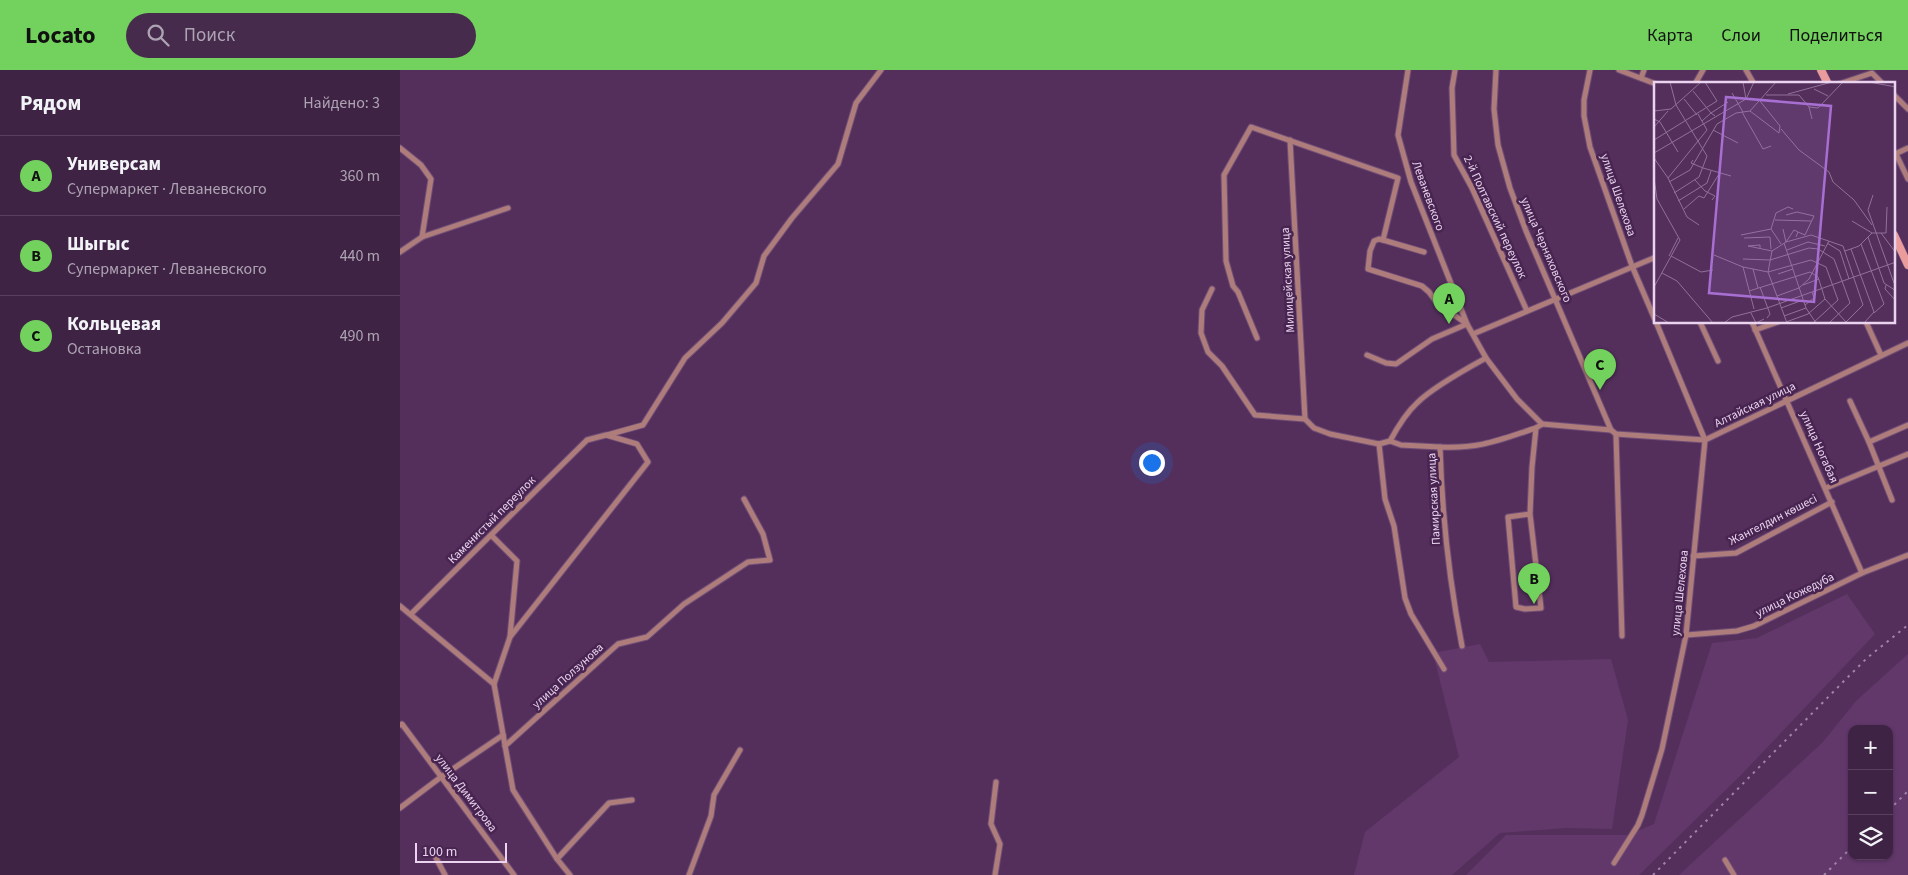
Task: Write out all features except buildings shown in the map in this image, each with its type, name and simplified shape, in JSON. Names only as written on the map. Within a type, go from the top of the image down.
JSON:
[{"type":"street","points":[[606,436],[643,425],[685,358],[722,323],[756,283],[764,256],[792,218],[838,164],[856,103],[881,70]]},
{"type":"street","name":"Леваневского","points":[[1408,70],[1398,135],[1411,182],[1467,324],[1486,358],[1517,399],[1542,424]]},
{"type":"street","name":"2-й Полтавский переулок","points":[[1455,70],[1452,88],[1454,155],[1472,188],[1527,311]]},
{"type":"street","name":"улица Черняховского","points":[[1496,70],[1494,109],[1498,145],[1516,206],[1614,432],[1622,636]]},
{"type":"street","name":"улица Шелехова","points":[[1590,70],[1584,100],[1584,116],[1590,147],[1632,266],[1654,317]]},
{"type":"street","points":[[1619,70],[1654,83]]},
{"type":"street","points":[[1641,78],[1644,70]]},
{"type":"street","points":[[1696,82],[1703,70]]},
{"type":"street","points":[[1746,70],[1753,82]]},
{"type":"street","points":[[1821,70],[1827,82]]},
{"type":"street","points":[[1845,82],[1872,73],[1881,82]]},
{"type":"street","points":[[1896,98],[1908,110]]},
{"type":"street","name":"Леваневского","points":[[1257,338],[1238,292],[1233,286],[1226,261],[1224,176],[1251,127],[1398,178],[1383,240],[1374,241],[1370,251],[1368,269],[1422,286],[1437,303],[1467,324]]},
{"type":"street","name":"Милицейская улица","points":[[1290,140],[1305,419]]},
{"type":"street","points":[[400,148],[421,165],[431,179],[422,237]]},
{"type":"street","points":[[1896,154],[1908,148]]},
{"type":"street","points":[[1896,156],[1908,179]]},
{"type":"street","points":[[400,252],[422,237],[508,208]]},
{"type":"street","points":[[1896,239],[1908,264]]},
{"type":"street","points":[[1383,240],[1424,252]]},
{"type":"street","points":[[1473,334],[1654,258]]},
{"type":"street","points":[[1212,288],[1202,310],[1201,333],[1208,352],[1222,366],[1255,415],[1305,419],[1314,428],[1330,434],[1379,444],[1390,441],[1401,445],[1440,447]]},
{"type":"street","points":[[1367,355],[1386,363],[1396,364],[1432,339],[1467,324]]},
{"type":"street","name":"улица Шелехова","points":[[1614,862],[1638,825],[1662,749],[1686,635],[1705,440],[1657,324]]},
{"type":"street","points":[[1701,324],[1718,361]]},
{"type":"street","name":"улица Ногабая","points":[[1753,324],[1788,400],[1806,447],[1826,488],[1862,573]]},
{"type":"street","points":[[1755,330],[1772,324]]},
{"type":"street","points":[[1867,324],[1881,355]]},
{"type":"street","name":"Алтайская улица","points":[[1542,424],[1705,440],[1908,342]]},
{"type":"street","points":[[1390,441],[1399,424],[1417,402],[1486,358]]},
{"type":"street","points":[[1850,401],[1892,500]]},
{"type":"street","points":[[1530,514],[1508,517],[1516,607],[1526,609],[1540,608],[1530,514],[1536,428],[1542,424]]},
{"type":"street","points":[[1869,442],[1908,425]]},
{"type":"street","name":"Памирская улица","points":[[1462,646],[1448,564],[1440,447],[1462,448],[1489,444],[1536,428]]},
{"type":"street","points":[[510,638],[648,462],[637,444],[606,436]]},
{"type":"street","name":"Каменистый переулок","points":[[411,614],[587,440],[606,436]]},
{"type":"street","points":[[1379,444],[1385,499],[1394,526],[1405,598],[1411,614],[1444,669]]},
{"type":"street","name":"Жангелдин көшесі","points":[[1826,488],[1908,454]]},
{"type":"street","name":"улица Ползунова","points":[[505,746],[618,644],[647,637],[684,604],[748,562],[770,560],[763,534],[744,499]]},
{"type":"street","name":"Жангелдин көшесі","points":[[1694,556],[1736,553],[1832,502]]},
{"type":"street","points":[[491,535],[517,561],[510,638],[494,684],[513,790],[557,859],[570,875]]},
{"type":"street","name":"улица Кожедуба","points":[[1686,635],[1737,631],[1754,626],[1862,573],[1908,555]]},
{"type":"street","points":[[400,606],[494,684]]},
{"type":"street","name":"улица Димитрова","points":[[401,724],[514,875]]},
{"type":"street","points":[[400,808],[503,734]]},
{"type":"street","points":[[689,875],[711,816],[714,795],[740,750]]},
{"type":"street","points":[[995,875],[1000,844],[992,824],[996,782]]},
{"type":"street","points":[[557,859],[609,803],[632,800]]},
{"type":"street","points":[[436,858],[445,875]]},
{"type":"street","points":[[1725,860],[1734,875]]},
{"type":"shaded area","points":[[1847,594],[1875,634],[1742,774],[1639,875],[1466,875],[1506,835],[1628,835],[1654,824],[1712,643],[1757,638]]},
{"type":"shaded area","points":[[1480,644],[1489,662],[1611,659],[1628,720],[1612,829],[1566,828],[1500,833],[1452,875],[1354,875],[1365,832],[1459,757],[1433,653]]},
{"type":"shaded area","points":[[1908,654],[1908,875],[1679,875],[1823,742],[1856,701]]},
{"type":"railway","points":[[1653,875],[1867,658],[1908,625]]},
{"type":"railway","points":[[1893,806],[1908,791]]},
{"type":"railway","points":[[1824,875],[1848,851]]},
{"type":"place","name":"Универсам","points":[[1449,324]]},
{"type":"place","name":"Кольцевая","points":[[1600,390]]},
{"type":"place","name":"Шыгыс","points":[[1534,604]]}]
